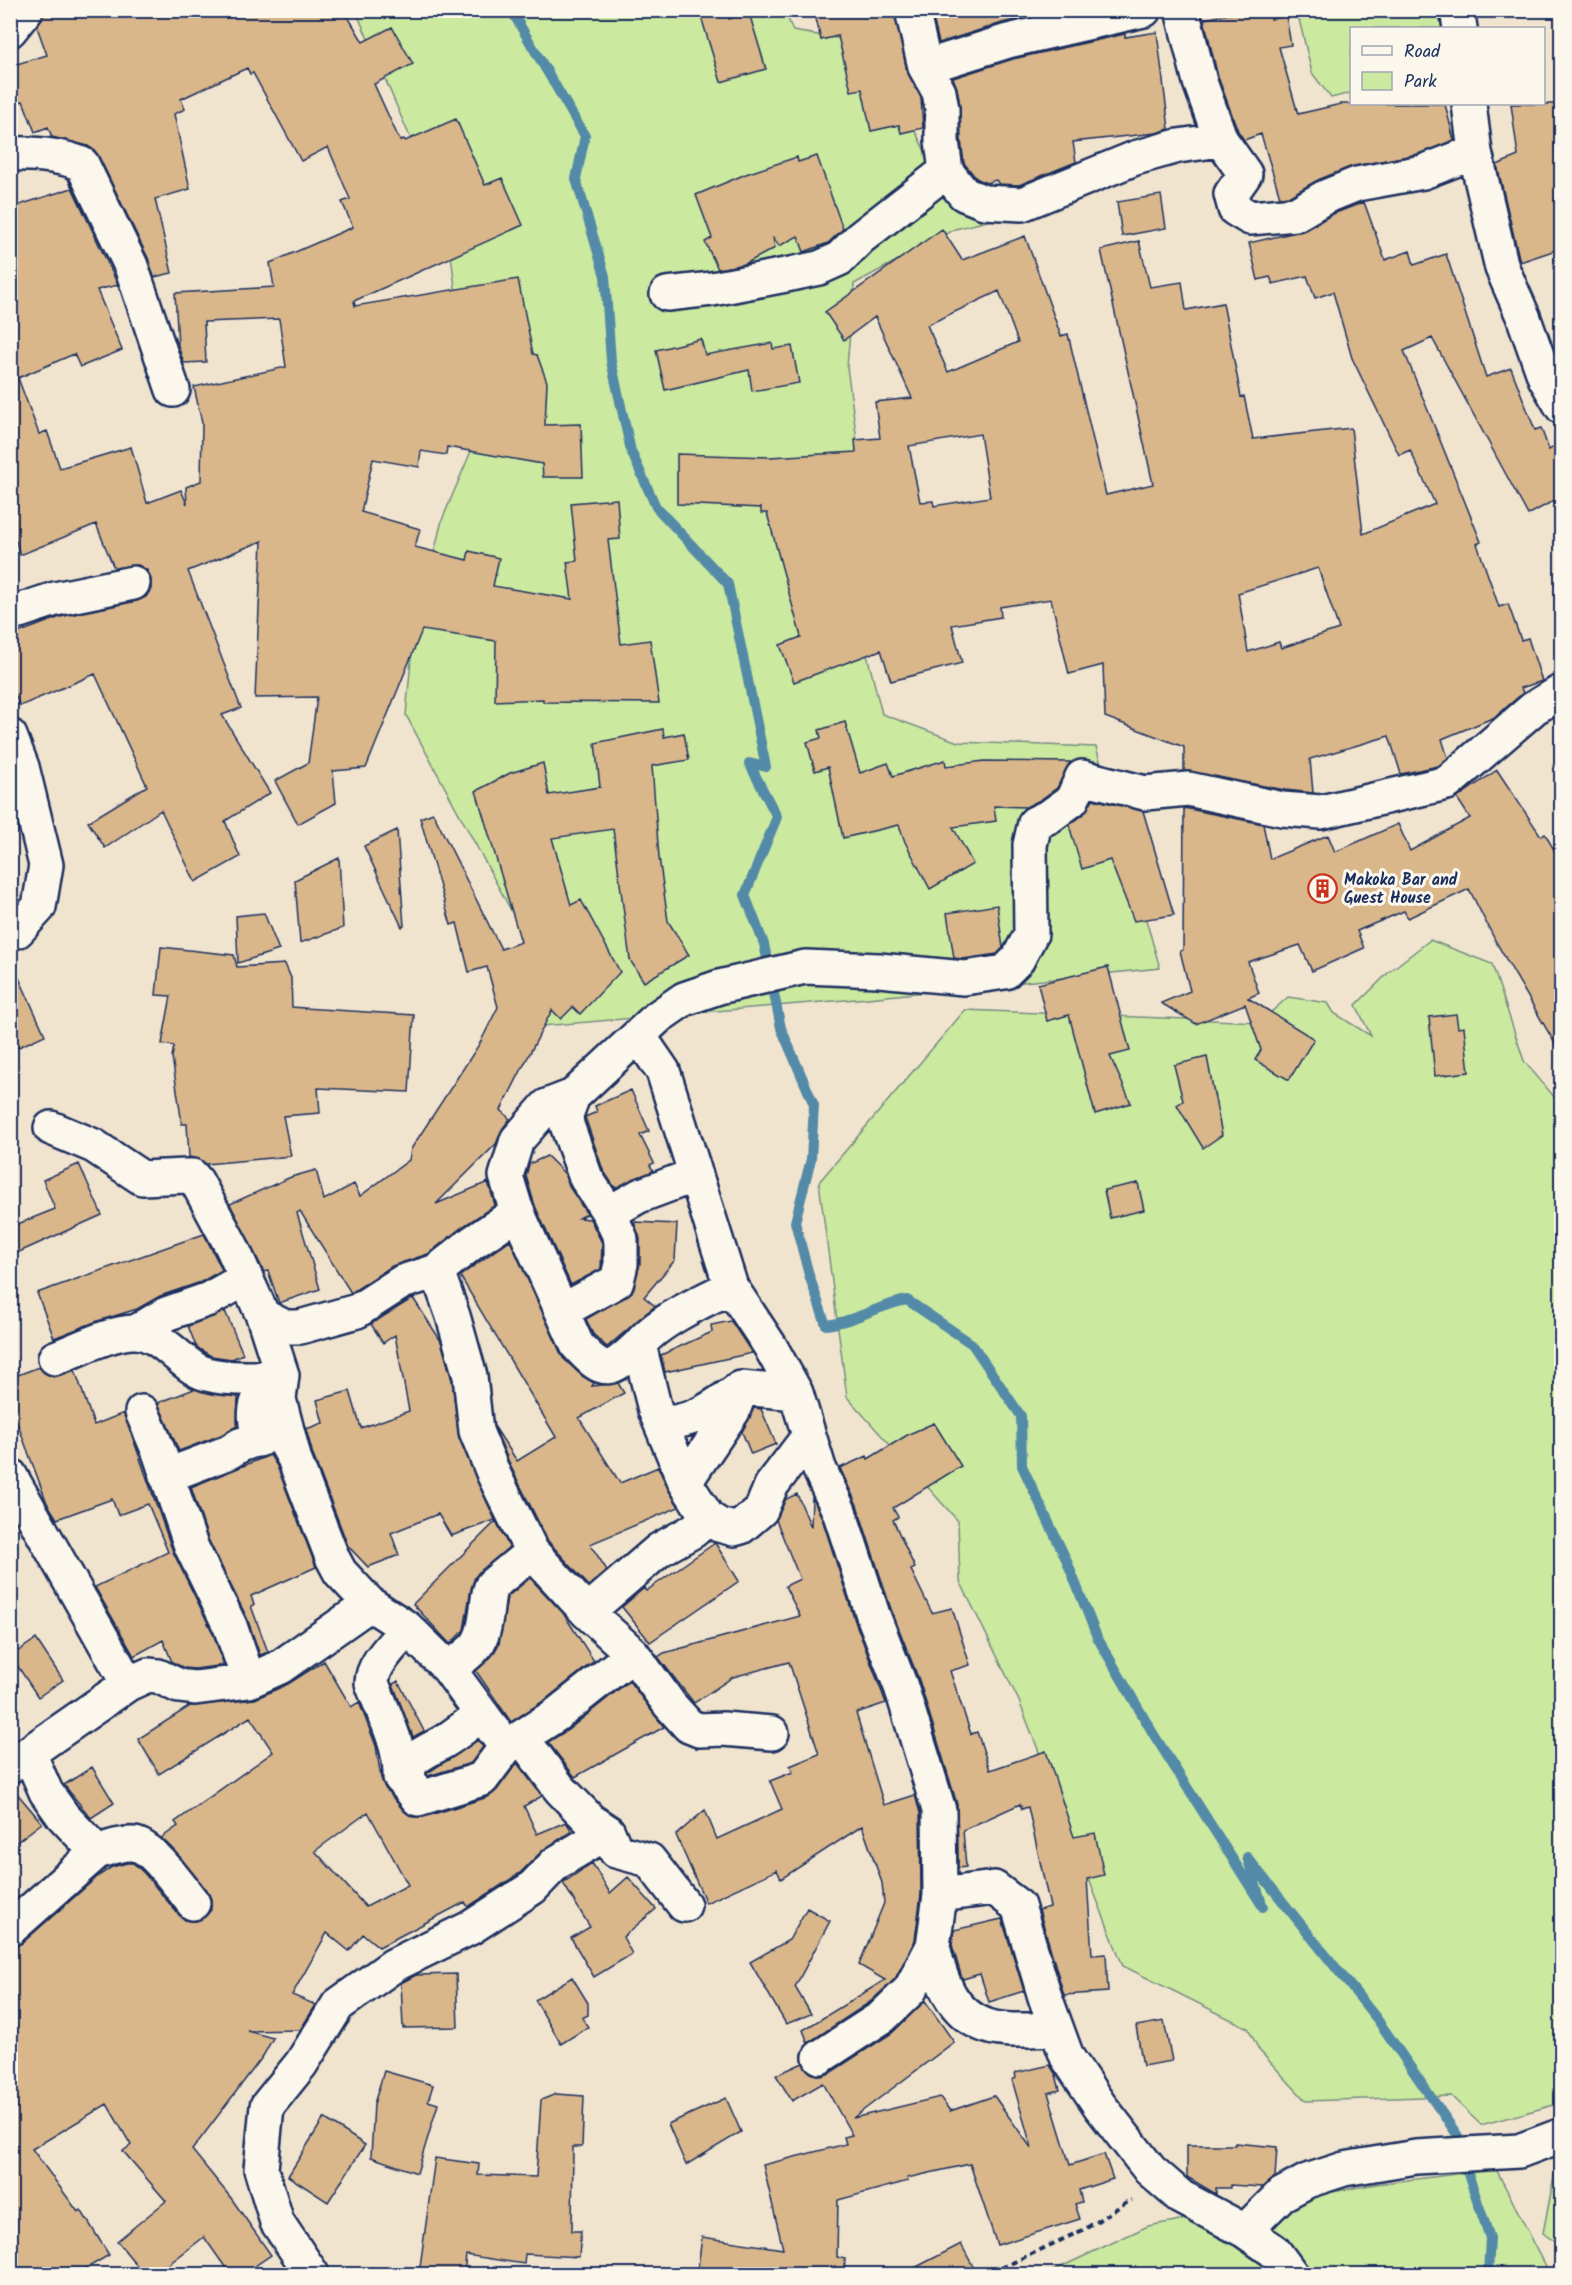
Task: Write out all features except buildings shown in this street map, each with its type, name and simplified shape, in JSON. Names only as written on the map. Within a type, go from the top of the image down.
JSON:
[{"type":"street","points":[[10,30],[26,10]]},
{"type":"street","points":[[912,10],[925,67],[939,92],[946,171],[964,194],[984,202],[1022,204],[1135,158],[1178,146],[1221,140]]},
{"type":"street","points":[[925,67],[1008,41],[1144,10]]},
{"type":"street","points":[[1182,10],[1200,82],[1221,140],[1245,174],[1231,194],[1235,208],[1250,218],[1296,214],[1325,197],[1357,184],[1424,172],[1475,152]]},
{"type":"street","points":[[1457,10],[1460,27]]},
{"type":"street","points":[[1469,105],[1475,152],[1502,268],[1523,316],[1553,371],[1562,407]]},
{"type":"street","points":[[10,154],[29,153],[65,157],[82,164],[131,266],[173,390]]},
{"type":"street","points":[[667,294],[712,289],[819,268],[839,259],[876,225],[946,171]]},
{"type":"street","points":[[10,614],[55,599],[133,583]]},
{"type":"street","points":[[731,1287],[697,1303],[646,1335],[639,1345],[617,1365],[599,1366],[577,1345],[518,1212],[506,1176],[517,1140],[547,1106],[573,1096],[658,1017],[684,999],[719,987],[805,967],[879,970],[964,978],[1005,972],[1018,959],[1031,934],[1030,845],[1035,823],[1050,816],[1072,800],[1082,777],[1145,793],[1188,789],[1282,809],[1321,812],[1447,783],[1534,708],[1562,691]]},
{"type":"street","points":[[10,736],[22,767],[46,865],[39,907],[17,931],[10,933]]},
{"type":"street","points":[[639,1036],[663,1071],[731,1287],[770,1346],[796,1393],[819,1468],[838,1511],[873,1615],[901,1687],[939,1810],[940,1895],[933,1946],[910,1990],[882,2017],[820,2058]]},
{"type":"street","points":[[562,1311],[617,1281],[621,1264],[621,1239],[609,1213],[586,1178],[567,1125],[566,1114],[573,1096]]},
{"type":"street","points":[[51,1128],[94,1146],[142,1178],[192,1176],[232,1247],[263,1316],[281,1376],[279,1398],[296,1461],[332,1557],[340,1572],[370,1604],[407,1628],[448,1668],[482,1714],[590,1820],[608,1832],[616,1851],[649,1860],[684,1905]]},
{"type":"street","points":[[609,1213],[639,1196],[695,1175]]},
{"type":"street","points":[[263,1316],[285,1328],[310,1325],[357,1311],[402,1282],[436,1271],[518,1212]]},
{"type":"street","points":[[436,1271],[453,1316],[470,1376],[476,1431],[494,1475],[532,1552],[586,1612],[633,1654],[670,1705],[689,1726],[699,1730],[723,1729],[772,1733]]},
{"type":"street","points":[[55,1358],[120,1335],[136,1332],[166,1314],[209,1299],[245,1279]]},
{"type":"street","points":[[136,1332],[171,1348],[198,1371],[231,1378],[281,1376]]},
{"type":"street","points":[[639,1345],[655,1410],[685,1482],[708,1518],[719,1525],[734,1529],[741,1527],[761,1510],[771,1486],[809,1436]]},
{"type":"street","points":[[259,1440],[256,1406],[264,1390],[281,1376]]},
{"type":"street","points":[[666,1435],[678,1423],[698,1417],[741,1388],[796,1393]]},
{"type":"street","points":[[685,1482],[734,1411],[741,1388]]},
{"type":"street","points":[[142,1412],[159,1452],[191,1546],[230,1626],[249,1681]]},
{"type":"street","points":[[166,1476],[229,1452],[240,1445],[278,1434],[296,1461]]},
{"type":"street","points":[[666,1435],[710,1447]]},
{"type":"street","points":[[10,1475],[128,1684]]},
{"type":"street","points":[[586,1612],[659,1550],[693,1531],[708,1518]]},
{"type":"street","points":[[448,1668],[473,1651],[480,1640],[484,1629],[488,1591],[492,1585],[532,1552]]},
{"type":"street","points":[[97,1852],[63,1816],[20,1760],[128,1684],[148,1675],[158,1676],[179,1686],[195,1688],[249,1681],[280,1667],[370,1604]]},
{"type":"street","points":[[407,1628],[377,1666],[372,1675],[372,1683],[394,1741],[400,1762],[400,1777],[418,1799]]},
{"type":"street","points":[[418,1799],[482,1779],[514,1743],[633,1654]]},
{"type":"street","points":[[418,1799],[409,1780],[409,1768],[413,1761],[450,1738],[482,1714]]},
{"type":"street","points":[[312,2274],[277,2222],[261,2169],[267,2106],[301,2064],[338,2005],[394,1965],[470,1928],[532,1888],[556,1863],[608,1832]]},
{"type":"street","points":[[10,1929],[97,1852],[121,1844],[136,1844],[148,1850],[194,1903]]},
{"type":"street","points":[[940,1895],[994,1888],[1018,1906],[1032,1947],[1036,1970],[1067,2057],[1100,2106],[1150,2170],[1181,2197],[1245,2231],[1274,2251],[1291,2274]]},
{"type":"street","points":[[933,1946],[938,1968],[949,1997],[964,2013],[987,2026],[1056,2029]]},
{"type":"street","points":[[1245,2231],[1281,2195],[1306,2181],[1344,2169],[1416,2157],[1519,2151],[1562,2135]]},
{"type":"path","points":[[993,2274],[997,2270],[1085,2229],[1128,2201],[1181,2197]]},
{"type":"green space","points":[[356,11],[785,11],[793,31],[873,44],[952,207],[1029,211],[955,229],[854,284],[847,367],[868,521],[861,631],[882,714],[958,742],[1096,747],[1160,968],[868,998],[530,1027],[528,942],[406,715],[413,638],[442,520],[474,444],[451,255],[439,205]]},
{"type":"green space","points":[[1297,11],[1445,11],[1449,27],[1350,27],[1350,93],[1331,98],[1312,73]]},
{"type":"green space","points":[[1430,940],[1492,964],[1524,1061],[1561,1105],[1561,2103],[1481,2125],[1451,2096],[1306,2101],[1259,2050],[1248,2028],[1123,1966],[1019,1701],[960,1581],[958,1521],[847,1397],[819,1182],[965,1010],[1260,1022],[1288,997],[1328,1003],[1334,1013],[1371,1036],[1356,1005],[1390,971]]},
{"type":"green space","points":[[1561,2141],[1561,2247],[1543,2233]]},
{"type":"green space","points":[[1496,2169],[1550,2274],[1046,2274],[1148,2226],[1376,2184]]},
{"type":"waterway","points":[[511,10],[585,136],[576,179],[605,276],[611,361],[631,451],[656,507],[728,584],[766,767],[749,763],[777,817],[745,895],[764,944],[781,1028],[814,1105],[811,1159],[795,1222],[809,1275],[826,1325],[847,1321],[907,1300],[972,1344],[1021,1416],[1022,1466],[1066,1559],[1097,1637],[1154,1735],[1263,1907],[1247,1857],[1377,2019],[1458,2136],[1462,2156],[1490,2238],[1488,2274]]},
{"type":"place","name":"Makoka Bar and Guest House","points":[[1323,889]]}]
